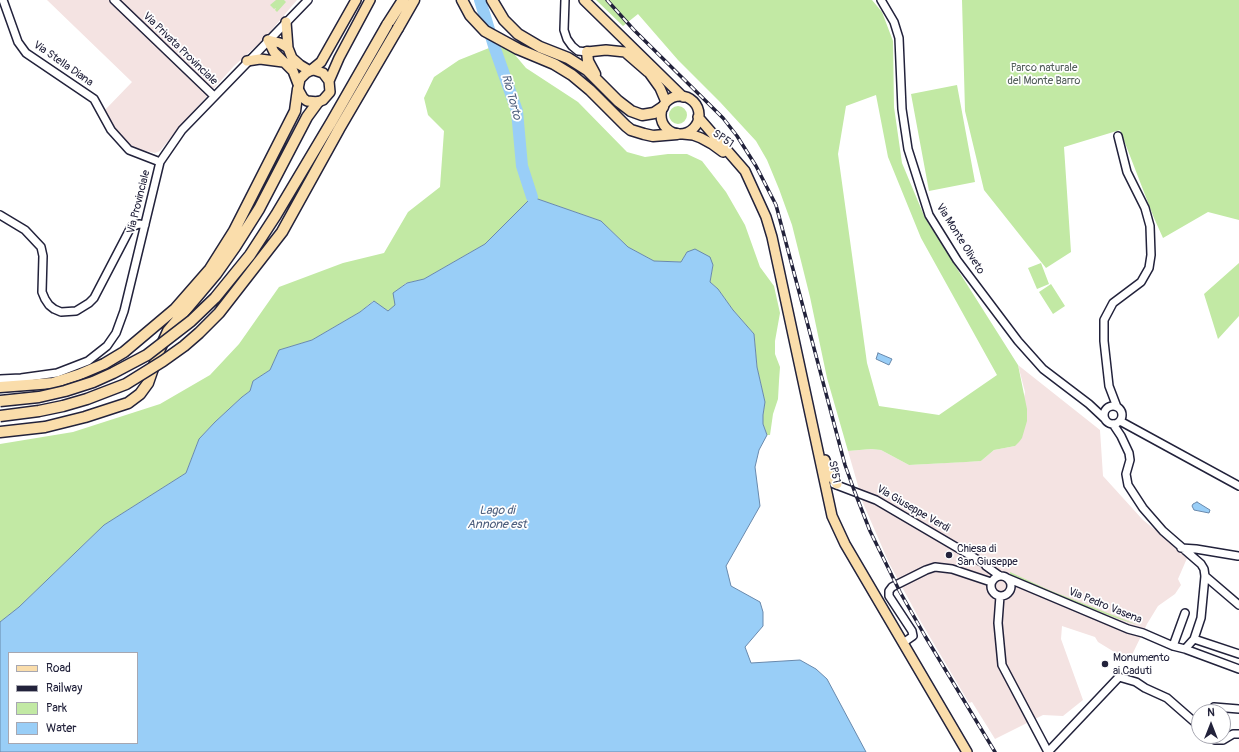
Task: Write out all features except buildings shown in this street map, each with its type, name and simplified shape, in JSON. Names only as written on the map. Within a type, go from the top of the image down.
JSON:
[{"type":"highway","points":[[0,401],[39,397],[65,391],[93,382],[113,373],[147,355],[169,339],[191,321],[215,298],[250,255],[276,216],[403,0]]},
{"type":"highway","points":[[0,416],[39,411],[62,406],[87,399],[126,384],[145,374],[184,346],[219,313],[282,232],[339,129],[414,0]]},
{"type":"highway","points":[[462,0],[470,15],[485,31],[538,58],[554,64],[572,75],[590,90],[631,130],[653,136],[680,134]]},
{"type":"highway","points":[[492,0],[499,13],[509,26],[525,39],[540,47],[568,58],[587,70],[631,112],[642,115],[654,113],[664,105]]},
{"type":"highway","points":[[587,52],[588,61],[594,73],[609,92]]},
{"type":"highway","points":[[0,387],[53,383],[78,375],[104,364],[124,352],[175,309],[210,269],[234,231],[295,112],[298,86]]},
{"type":"highway","points":[[0,432],[45,427],[85,417],[128,403],[140,394],[148,383],[159,351],[168,331],[216,274],[235,247],[259,209],[307,117],[318,102]]},
{"type":"main road","points":[[298,86],[302,76],[321,62],[356,0]]},
{"type":"main road","points":[[329,81],[339,58],[370,0]]},
{"type":"main road","points":[[583,0],[683,97],[693,102],[696,106],[698,117],[693,128],[680,134],[671,132],[663,124],[661,118],[664,105],[660,88],[653,77],[583,0]]},
{"type":"main road","points":[[268,40],[274,52],[293,71],[300,94],[307,101],[318,102],[327,96],[330,86],[327,76],[319,71],[310,71],[292,58],[288,48],[286,22]]},
{"type":"main road","points":[[268,40],[288,48]]},
{"type":"main road","points":[[587,52],[606,50],[625,52],[653,77]]},
{"type":"main road","points":[[248,61],[260,58],[271,59],[284,63]]},
{"type":"main road","points":[[664,105],[671,99],[683,97]]},
{"type":"main road","name":"SP51","points":[[698,117],[745,171],[766,217],[772,237],[832,516],[844,544],[967,752]]},
{"type":"main road","name":"SP51","points":[[680,134],[693,135],[712,144],[745,171]]},
{"type":"main road","points":[[809,410],[818,422],[828,472],[837,484]]},
{"type":"street","name":"Via Stella Diana","points":[[3,0],[18,42],[26,53],[94,99],[111,130],[130,150],[160,162]]},
{"type":"street","name":"Via Privata Provinciale","points":[[114,0],[214,96]]},
{"type":"street","name":"Via Monte Oliveto","points":[[881,0],[894,22],[899,38],[902,109],[908,149],[930,215],[957,260],[1018,341],[1043,369],[1089,404],[1105,419]]},
{"type":"street","name":"Via Provinciale","points":[[0,379],[22,378],[57,373],[88,361],[107,346],[116,333],[124,311],[160,162],[182,130],[286,22],[302,2]]},
{"type":"street","points":[[565,2],[564,30],[567,39],[578,51],[587,52]]},
{"type":"street","points":[[1118,136],[1127,172],[1145,208],[1150,226],[1151,254],[1149,268],[1141,282],[1113,303],[1104,320],[1104,341],[1109,386],[1108,409],[1105,414],[1105,419],[1108,422],[1118,420],[1239,486]]},
{"type":"street","points":[[0,215],[25,230],[42,247],[42,292],[49,305],[61,312],[76,311],[89,303],[97,292],[131,227],[139,224],[145,225]]},
{"type":"street","points":[[1109,386],[1117,407],[1120,410],[1118,420],[1121,436],[1129,453],[1130,460],[1126,474],[1128,485],[1143,508],[1163,531],[1201,564],[1205,576],[1201,618],[1194,639],[1184,649]]},
{"type":"street","points":[[1089,404],[1108,409],[1117,407]]},
{"type":"street","name":"Via Giuseppe Verdi","points":[[824,484],[837,484],[876,500],[981,561],[998,579]]},
{"type":"street","points":[[1181,548],[1196,548],[1238,556]]},
{"type":"street","name":"Via Pedro Vasena","points":[[903,643],[913,636],[912,631],[889,596],[889,591],[892,587],[935,567],[952,569],[1030,587],[1128,629],[1143,633],[1173,646],[1239,669]]},
{"type":"street","points":[[1205,576],[1239,605]]},
{"type":"street","points":[[998,579],[1010,582],[1010,588],[1007,593],[1000,596],[993,593],[991,586],[998,579]]},
{"type":"street","name":"Via Pedro Vasena","points":[[1010,588],[1030,587]]},
{"type":"street","points":[[1000,596],[998,623],[1002,664],[1048,752],[1119,677],[1136,682],[1145,688],[1167,698],[1191,719]]},
{"type":"street","points":[[1173,646],[1186,613]]},
{"type":"street","points":[[1194,639],[1239,654]]},
{"type":"shaded area","points":[[47,0],[297,0],[264,39],[234,66],[180,126],[160,151],[155,153],[132,148],[120,135],[104,111],[132,82]]},
{"type":"shaded area","points":[[1018,365],[1100,430],[1103,476],[1143,520],[1188,556],[1178,579],[1181,585],[1175,594],[1158,606],[1147,624],[1129,661],[1098,642],[1095,637],[1062,626],[1061,639],[1083,700],[1063,716],[1043,715],[995,739],[972,702],[969,703],[921,622],[889,563],[863,503],[848,451],[871,449],[881,450],[909,465],[981,461],[994,450],[1015,446],[1025,392]]},
{"type":"green space","points":[[276,0],[284,0],[286,2],[277,12],[275,10],[276,8],[274,9],[270,5]]},
{"type":"green space","points":[[596,0],[872,0],[882,12],[893,41],[894,107],[902,163],[925,218],[1018,365],[1027,409],[1027,421],[1022,438],[1015,446],[994,450],[981,461],[909,465],[881,450],[871,449],[848,451],[827,378],[810,297],[792,225],[767,160],[756,141],[678,60],[638,14],[623,26]],"holes":[[[876,95],[888,157],[921,238],[997,375],[939,415],[879,406],[867,363],[838,154],[846,106]]]},
{"type":"green space","name":"Parco naturale del Monte Barro","points":[[962,0],[1239,0],[1239,220],[1208,212],[1163,238],[1120,130],[1064,147],[1071,252],[1046,268],[984,190],[965,111]]},
{"type":"green space","points":[[494,46],[510,49],[526,68],[578,102],[627,152],[645,157],[668,154],[687,154],[702,161],[726,192],[745,225],[760,267],[774,286],[780,313],[775,341],[775,354],[780,367],[778,399],[773,414],[770,435],[767,435],[763,424],[765,402],[757,367],[754,334],[733,310],[718,289],[710,282],[713,265],[687,252],[681,262],[654,261],[628,247],[601,221],[532,197],[485,244],[424,279],[406,283],[394,293],[396,305],[388,311],[373,301],[360,312],[312,340],[279,350],[270,370],[253,381],[250,391],[215,422],[199,439],[186,473],[104,525],[19,607],[0,622],[0,444],[73,432],[160,404],[210,375],[239,344],[279,287],[343,263],[384,253],[408,212],[440,187],[444,131],[428,115],[424,98],[434,77],[459,60]]},
{"type":"green space","points":[[957,85],[975,182],[929,191],[911,94]]},
{"type":"green space","points":[[678,106],[684,109],[687,115],[684,121],[678,124],[672,121],[669,115],[672,109]]},
{"type":"green space","points":[[1041,263],[1049,284],[1037,289],[1028,268]]},
{"type":"green space","points":[[1239,263],[1239,316],[1218,339],[1204,294]]},
{"type":"green space","points":[[1051,284],[1065,306],[1053,314],[1039,292]]},
{"type":"green space","points":[[1010,572],[1049,590],[1138,625],[1013,578]]},
{"type":"water","name":"Lago di Annone est","points":[[532,197],[601,221],[628,247],[654,261],[681,262],[687,252],[695,249],[710,257],[713,265],[710,282],[718,289],[733,310],[754,334],[757,367],[765,402],[763,424],[767,435],[759,450],[755,467],[760,506],[726,566],[731,586],[760,602],[763,612],[763,626],[745,647],[751,663],[800,660],[816,669],[827,679],[866,752],[0,752],[0,622],[19,607],[104,525],[186,473],[199,439],[215,422],[250,391],[253,381],[270,370],[279,350],[312,340],[360,312],[374,301],[388,311],[395,305],[393,293],[407,283],[424,279],[485,244]]},
{"type":"water","points":[[878,353],[892,359],[889,365],[876,359]]},
{"type":"water","points":[[1197,502],[1210,510],[1209,513],[1194,510],[1192,506]]},
{"type":"waterway","name":"Rio Torto","points":[[480,0],[494,46],[517,111],[522,166],[532,197]]},
{"type":"railway","points":[[607,0],[634,30],[723,118],[737,136],[756,166],[776,205],[845,465],[870,531],[900,592],[995,752]]},
{"type":"place","name":"Chiesa di San Giuseppe","points":[[949,555]]},
{"type":"place","name":"Monumento ai Caduti","points":[[1105,664]]}]
